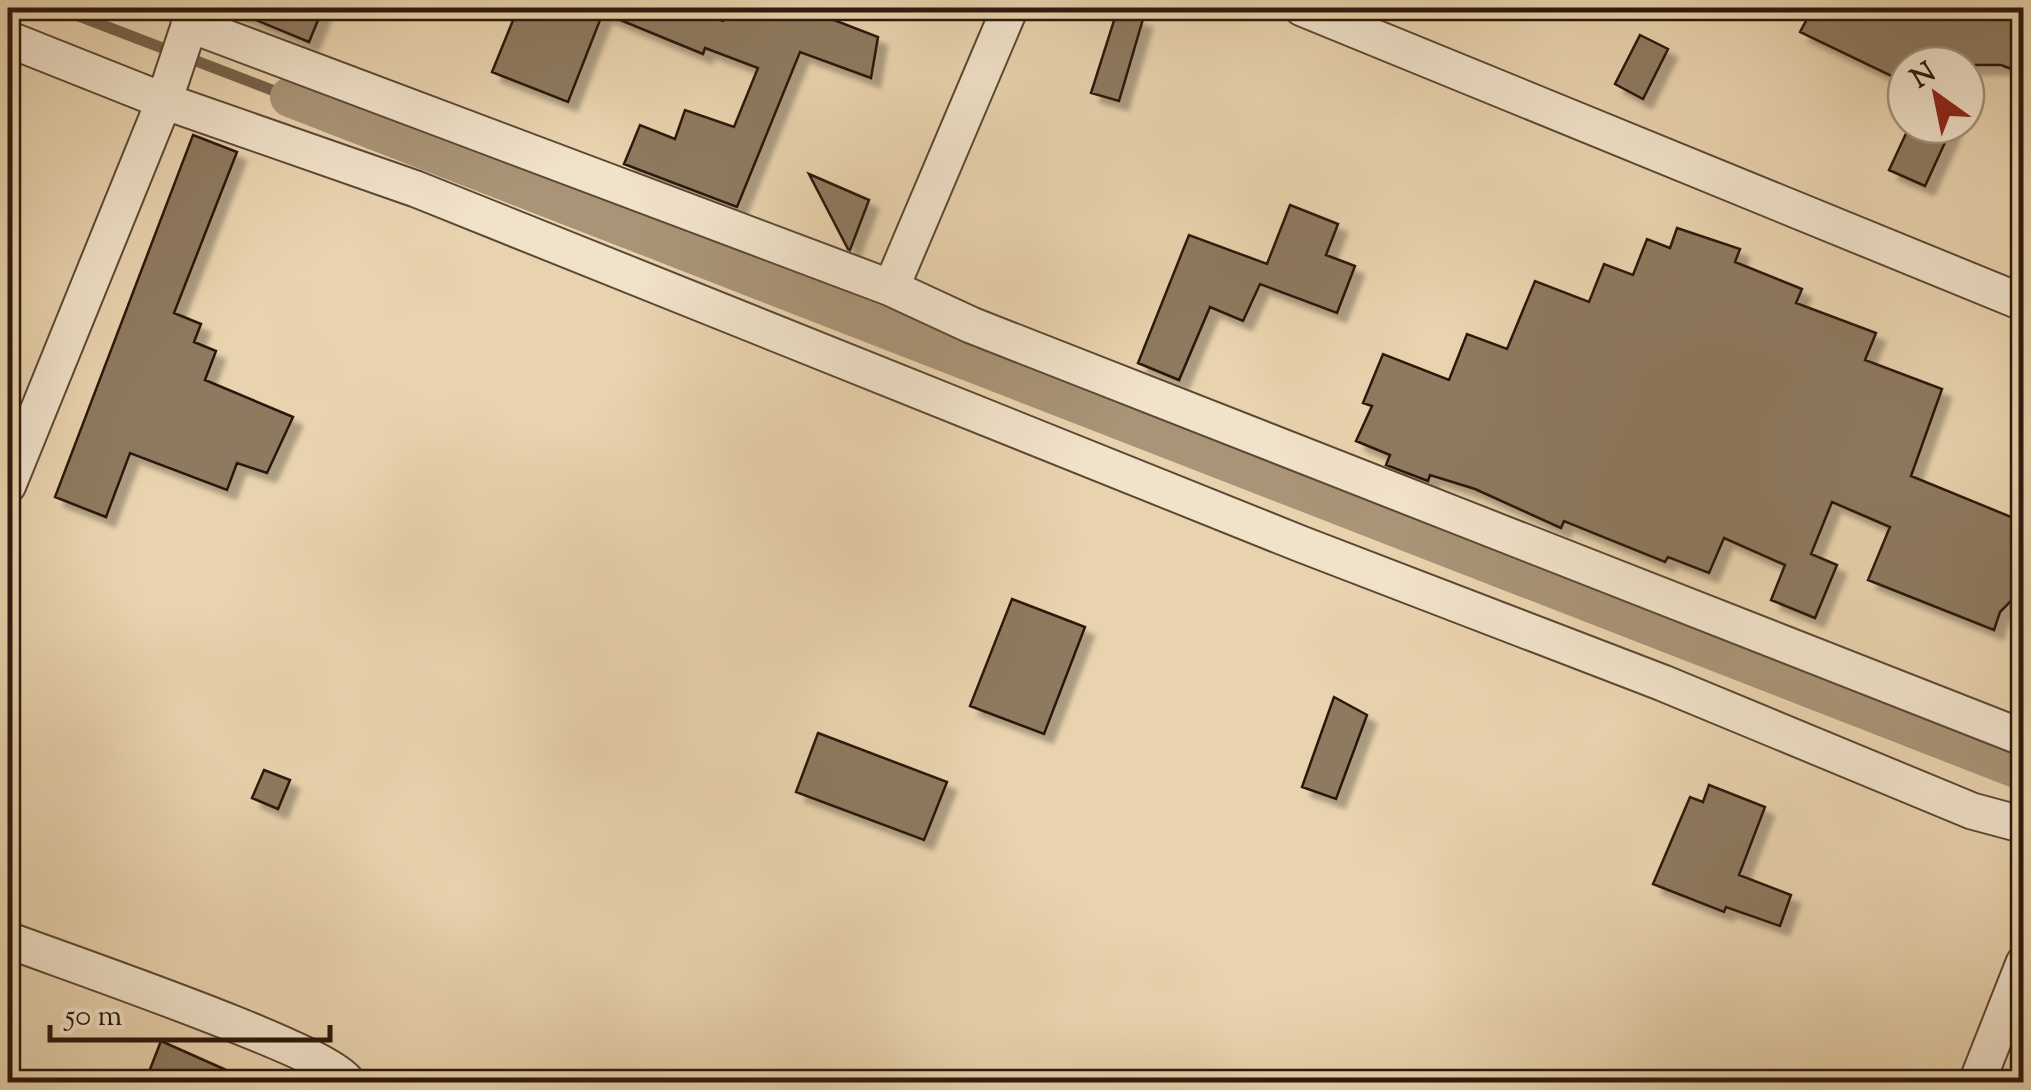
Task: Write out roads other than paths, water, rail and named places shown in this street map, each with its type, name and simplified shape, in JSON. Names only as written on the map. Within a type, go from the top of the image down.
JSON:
[{"type":"street","points":[[891,288],[1010,8]]},
{"type":"street","points":[[1302,8],[2024,303]]},
{"type":"street","points":[[8,484],[167,91],[190,22],[891,288],[971,325],[2024,738]]},
{"type":"street","points":[[8,39],[167,91],[1300,544],[1662,683],[1972,811],[2024,825]]},
{"type":"street","points":[[8,940],[293,1048],[341,1072],[347,1082]]},
{"type":"street","points":[[1977,1082],[2024,963]]},
{"type":"waterway","points":[[58,8],[290,97]]},
{"type":"waterway","points":[[290,97],[2024,771]]}]
